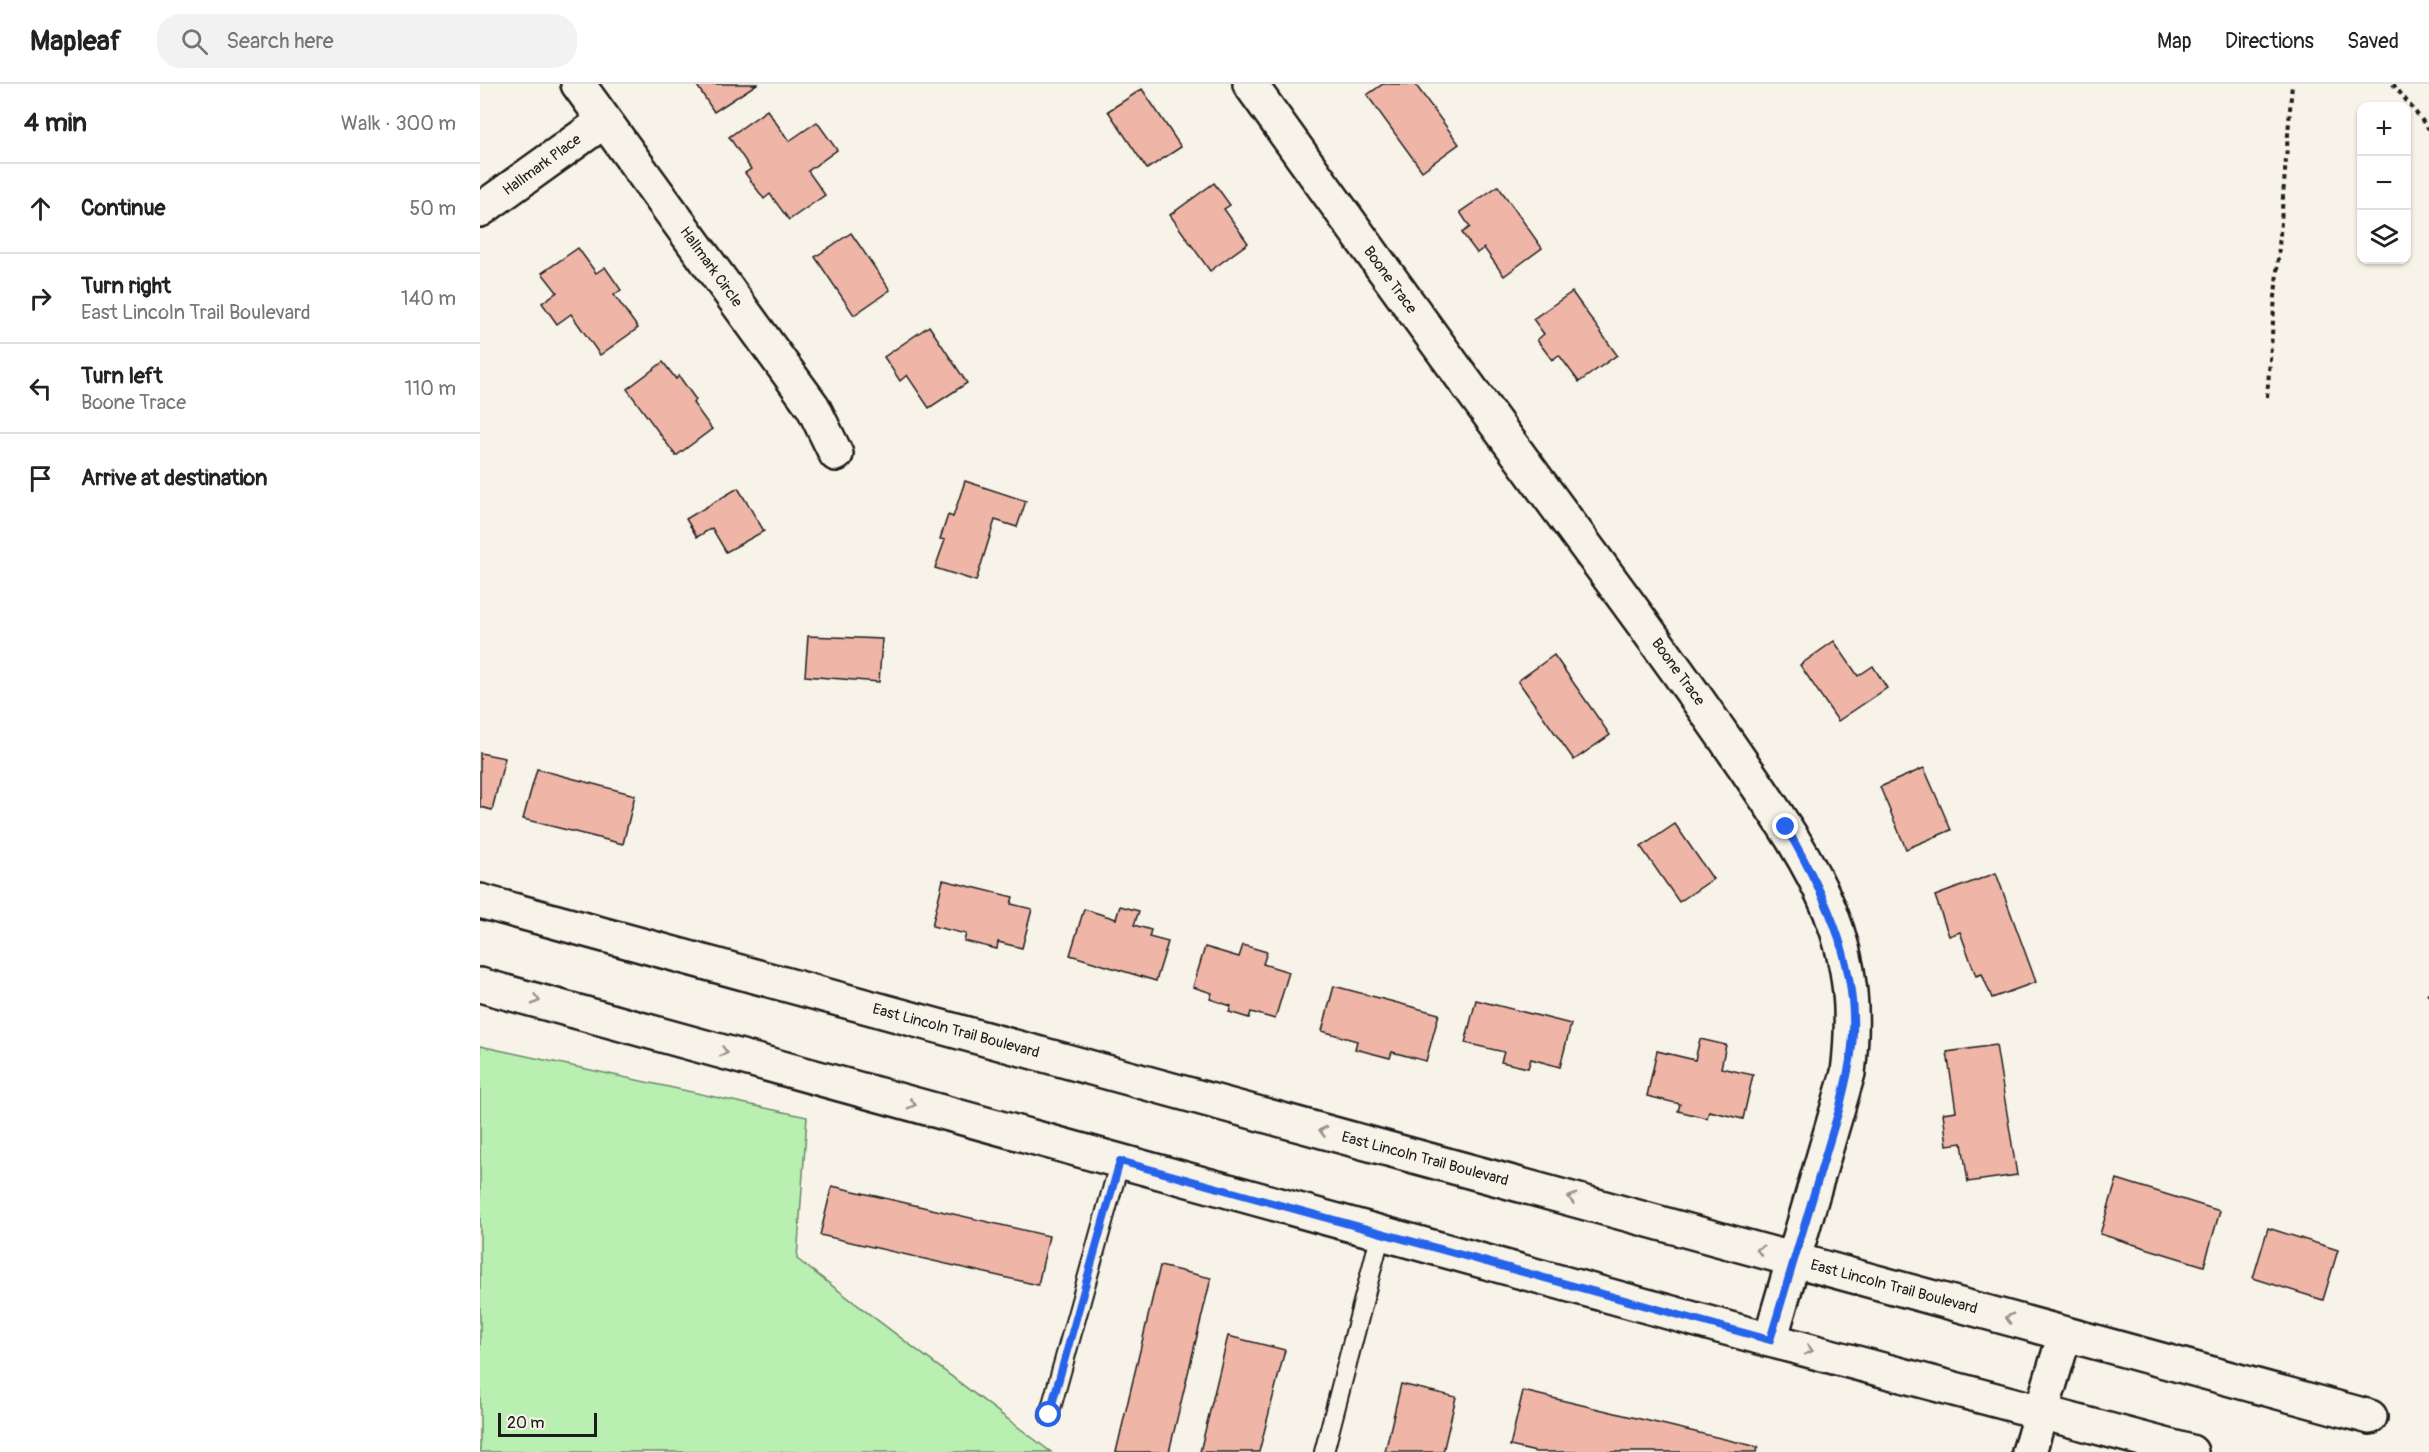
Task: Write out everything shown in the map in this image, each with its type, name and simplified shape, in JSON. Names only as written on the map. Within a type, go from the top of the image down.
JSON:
[{"type":"street","name":"Hallmark Circle","points":[[578,84],[813,407],[836,454]]},
{"type":"street","name":"Boone Trace","points":[[1250,84],[1450,363],[1696,696],[1786,827],[1810,869],[1829,910],[1846,962],[1852,993],[1853,1034],[1848,1073],[1770,1340]]},
{"type":"street","name":"Hallmark Place","points":[[480,210],[604,121]]},
{"type":"street","name":"East Lincoln Trail Boulevard","points":[[480,901],[2370,1417]]},
{"type":"street","points":[[480,985],[1770,1340],[2191,1452]]},
{"type":"street","points":[[2030,1452],[2065,1334]]},
{"type":"lane","points":[[1049,1415],[1120,1161]]},
{"type":"lane","points":[[1324,1452],[1381,1233]]},
{"type":"path","points":[[2267,397],[2292,84]]},
{"type":"path","points":[[2393,84],[2429,129]]},
{"type":"green space","points":[[480,1046],[807,1117],[797,1259],[1051,1452],[480,1452]]},
{"type":"building","points":[[696,84],[757,84],[714,112]]},
{"type":"building","points":[[1383,84],[1415,84],[1459,144],[1422,171],[1367,95]]},
{"type":"building","points":[[1142,89],[1181,147],[1147,169],[1108,111]]},
{"type":"building","points":[[767,110],[789,141],[817,122],[837,150],[808,171],[825,195],[789,220],[770,194],[764,199],[745,173],[751,169],[729,137]]},
{"type":"building","points":[[1214,183],[1230,205],[1224,209],[1248,243],[1210,271],[1170,215]]},
{"type":"building","points":[[1498,186],[1542,248],[1504,276],[1484,248],[1477,253],[1462,233],[1470,227],[1460,212]]},
{"type":"building","points":[[851,233],[890,290],[854,315],[815,257]]},
{"type":"building","points":[[578,248],[596,273],[605,267],[621,290],[614,295],[638,328],[600,355],[571,314],[557,324],[542,303],[557,292],[542,273]]},
{"type":"building","points":[[1572,292],[1617,355],[1579,382],[1559,355],[1552,360],[1537,340],[1544,334],[1533,319]]},
{"type":"building","points":[[929,326],[967,383],[929,408],[907,375],[900,381],[884,357]]},
{"type":"building","points":[[663,362],[676,379],[679,376],[696,400],[693,403],[712,429],[676,456],[627,389]]},
{"type":"building","points":[[965,481],[1026,501],[1017,527],[995,520],[976,581],[935,568],[945,540],[940,539],[948,515],[953,517]]},
{"type":"building","points":[[738,488],[764,531],[726,552],[712,528],[697,537],[686,519]]},
{"type":"building","points":[[808,636],[882,639],[879,682],[805,676]]},
{"type":"building","points":[[1834,641],[1858,676],[1873,666],[1887,688],[1838,721],[1800,665]]},
{"type":"building","points":[[1554,655],[1610,735],[1574,760],[1518,681]]},
{"type":"building","points":[[480,753],[505,758],[492,810],[480,807]]},
{"type":"building","points":[[1924,768],[1951,830],[1906,849],[1880,787]]},
{"type":"building","points":[[537,769],[635,795],[623,844],[523,819]]},
{"type":"building","points":[[1675,824],[1713,879],[1679,902],[1641,847]]},
{"type":"building","points":[[1996,873],[2036,982],[1992,998],[1982,974],[1976,976],[1960,932],[1949,936],[1935,896]]},
{"type":"building","points":[[943,880],[1013,897],[1011,904],[1032,909],[1022,948],[998,942],[997,949],[964,941],[966,934],[932,926]]},
{"type":"building","points":[[1120,906],[1139,911],[1134,925],[1151,930],[1149,937],[1168,942],[1156,981],[1070,955],[1084,909],[1116,919]]},
{"type":"building","points":[[1243,945],[1267,952],[1263,964],[1289,972],[1275,1019],[1251,1012],[1249,1018],[1229,1012],[1231,1006],[1210,999],[1212,993],[1193,987],[1205,947],[1239,957]]},
{"type":"building","points":[[1334,986],[1439,1014],[1426,1061],[1392,1052],[1390,1058],[1355,1049],[1357,1041],[1322,1031]]},
{"type":"building","points":[[1476,1000],[1571,1024],[1560,1067],[1531,1059],[1528,1068],[1501,1062],[1504,1052],[1465,1043]]},
{"type":"building","points":[[1700,1039],[1726,1045],[1721,1068],[1753,1075],[1743,1119],[1709,1111],[1707,1118],[1678,1111],[1680,1104],[1647,1096],[1657,1051],[1695,1060]]},
{"type":"building","points":[[1996,1045],[2017,1175],[1968,1182],[1962,1143],[1947,1145],[1943,1113],[1956,1111],[1947,1052]]},
{"type":"building","points":[[2117,1179],[2220,1211],[2204,1266],[2100,1234]]},
{"type":"building","points":[[832,1186],[1049,1236],[1038,1285],[820,1235]]},
{"type":"building","points":[[2268,1228],[2338,1250],[2323,1300],[2253,1278]]},
{"type":"building","points":[[1160,1266],[1211,1278],[1169,1452],[1116,1452]]},
{"type":"building","points":[[1228,1336],[1285,1350],[1259,1452],[1200,1452]]},
{"type":"building","points":[[1401,1384],[1456,1397],[1443,1452],[1385,1452]]},
{"type":"building","points":[[1523,1391],[1758,1447],[1756,1452],[1536,1452],[1510,1446]]},
{"type":"route","points":[[1049,1415],[1120,1161],[1770,1340],[1839,1110],[1848,1073],[1853,1034],[1852,993],[1844,952],[1829,910],[1810,869],[1786,827]]}]
